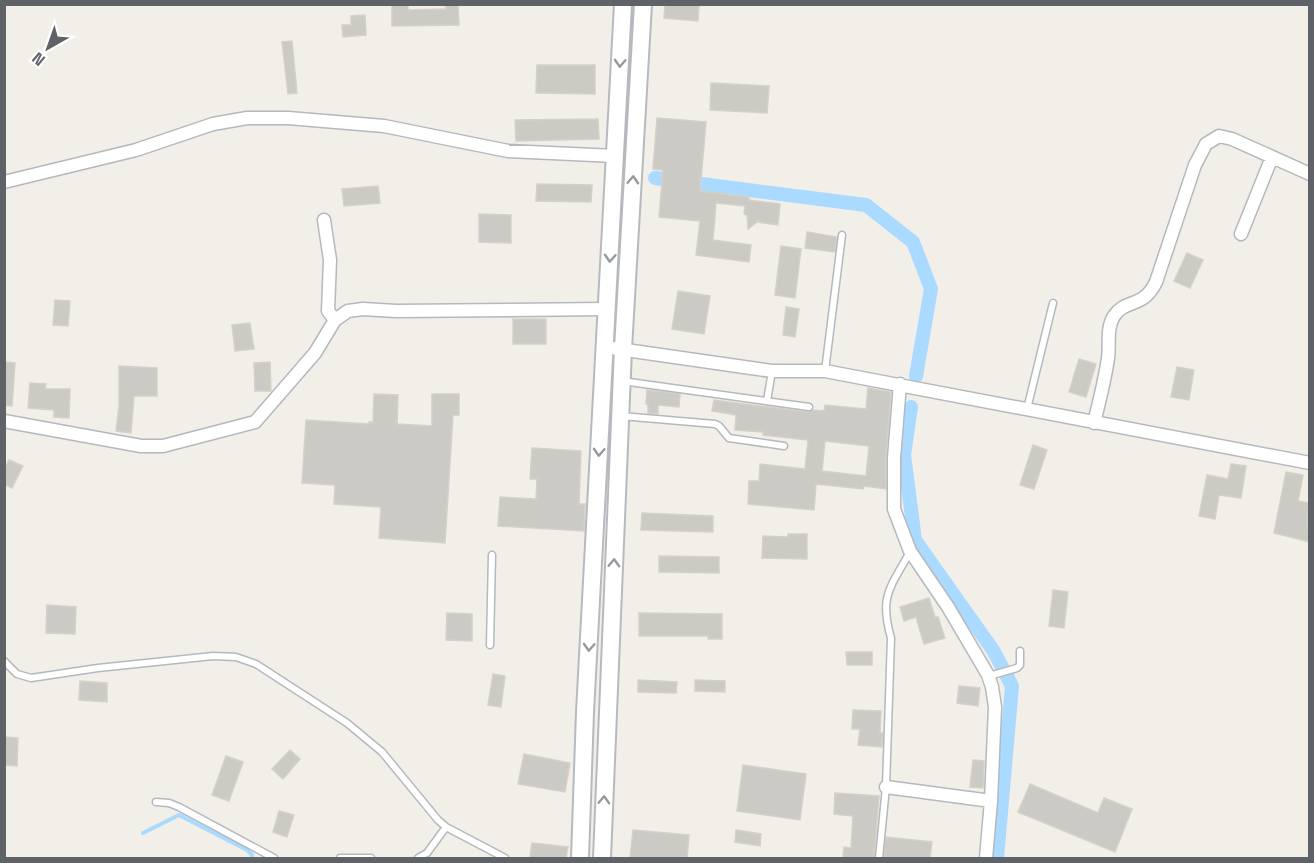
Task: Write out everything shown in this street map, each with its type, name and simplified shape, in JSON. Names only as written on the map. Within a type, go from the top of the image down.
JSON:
[{"type":"main road","points":[[580,858],[585,712],[623,4]]},
{"type":"main road","points":[[602,858],[623,349],[644,4]]},
{"type":"street","points":[[4,182],[136,150],[213,124],[248,118],[288,118],[384,126],[508,150],[615,156]]},
{"type":"street","points":[[1094,423],[1108,358],[1112,320],[1121,308],[1141,301],[1150,294],[1156,282],[1194,165],[1206,144],[1218,136],[1232,139],[1310,174]]},
{"type":"street","points":[[1240,234],[1272,157]]},
{"type":"street","points":[[324,220],[330,260],[328,311],[335,320]]},
{"type":"street","points":[[4,421],[141,446],[163,446],[255,422],[315,352],[335,320],[348,310],[607,309]]},
{"type":"street","points":[[605,347],[772,371],[825,371],[1310,463]]},
{"type":"street","points":[[900,384],[894,458],[894,509],[910,551],[948,607],[989,676],[995,707],[986,858]]},
{"type":"street","points":[[886,788],[991,801]]},
{"type":"lane","points":[[825,371],[842,235]]},
{"type":"lane","points":[[1027,409],[1053,303]]},
{"type":"lane","points":[[767,401],[772,371]]},
{"type":"lane","points":[[622,381],[808,407]]},
{"type":"lane","points":[[620,416],[715,424],[729,438],[784,446]]},
{"type":"lane","points":[[879,858],[886,788],[891,638],[886,623],[885,604],[888,592],[910,551]]},
{"type":"lane","points":[[490,645],[492,555]]},
{"type":"lane","points":[[989,676],[1020,665],[1020,651]]},
{"type":"lane","points":[[4,661],[17,674],[31,678],[98,668],[213,656],[236,657],[256,664],[347,723],[382,752],[438,820],[505,858]]},
{"type":"lane","points":[[156,802],[169,803],[178,807],[274,858]]},
{"type":"lane","points":[[418,858],[427,853],[446,826]]},
{"type":"lane","points":[[340,858],[371,858]]},
{"type":"building","points":[[392,4],[408,4],[408,10],[446,9],[446,4],[458,4],[459,25],[392,26]]},
{"type":"building","points":[[665,4],[699,4],[698,21],[664,18]]},
{"type":"building","points":[[365,15],[366,35],[343,37],[342,25],[351,25],[351,16]]},
{"type":"building","points":[[292,41],[297,93],[288,94],[282,42]]},
{"type":"building","points":[[537,65],[595,65],[595,94],[536,93]]},
{"type":"building","points":[[711,83],[769,86],[767,113],[710,110]]},
{"type":"building","points":[[657,118],[706,122],[700,191],[749,197],[749,200],[780,204],[778,225],[757,222],[748,229],[747,215],[744,214],[745,206],[716,203],[713,240],[751,245],[749,262],[696,255],[700,221],[659,217],[663,170],[653,169]]},
{"type":"building","points":[[598,119],[599,139],[516,141],[515,120]]},
{"type":"building","points":[[537,184],[592,185],[591,202],[536,201]]},
{"type":"building","points":[[378,186],[380,203],[344,206],[342,189]]},
{"type":"building","points":[[479,214],[511,215],[511,243],[479,242]]},
{"type":"building","points":[[807,232],[837,237],[835,252],[805,248]]},
{"type":"building","points":[[781,246],[801,249],[795,298],[775,295]]},
{"type":"building","points":[[1187,253],[1203,260],[1190,288],[1174,281]]},
{"type":"building","points":[[678,291],[710,296],[704,334],[672,329]]},
{"type":"building","points":[[55,300],[70,301],[68,326],[53,325]]},
{"type":"building","points":[[786,307],[799,309],[795,337],[783,335]]},
{"type":"building","points":[[513,319],[546,319],[546,344],[513,344]]},
{"type":"building","points":[[250,323],[254,349],[235,351],[232,325]]},
{"type":"building","points":[[1079,359],[1096,364],[1086,397],[1069,392]]},
{"type":"building","points":[[4,362],[15,363],[12,406],[4,405]]},
{"type":"building","points":[[270,362],[271,391],[255,391],[254,363]]},
{"type":"building","points":[[119,366],[157,368],[157,396],[134,396],[131,433],[116,431],[119,406]]},
{"type":"building","points":[[1177,367],[1194,370],[1189,400],[1171,397]]},
{"type":"building","points":[[30,383],[46,384],[45,389],[70,389],[69,418],[54,417],[54,410],[28,408]]},
{"type":"building","points":[[868,388],[891,392],[886,489],[816,484],[814,510],[748,504],[749,481],[759,481],[760,464],[805,469],[808,440],[763,435],[763,432],[735,430],[736,415],[712,411],[714,400],[808,412],[824,411],[825,405],[866,409]],"holes":[[[825,441],[869,446],[866,476],[822,471]]]},
{"type":"building","points":[[647,390],[680,394],[679,407],[658,405],[658,414],[648,413]]},
{"type":"building","points":[[374,394],[398,395],[397,424],[432,426],[432,394],[459,394],[459,415],[453,415],[445,543],[379,538],[381,507],[334,504],[335,485],[302,483],[306,420],[369,424],[373,422]]},
{"type":"building","points":[[1033,445],[1047,450],[1034,489],[1020,485]]},
{"type":"building","points":[[532,448],[581,451],[579,504],[585,504],[584,531],[498,526],[500,497],[536,499],[537,479],[530,479]]},
{"type":"building","points":[[9,460],[23,466],[12,488],[4,484],[4,470]]},
{"type":"building","points":[[1231,464],[1246,466],[1241,498],[1219,495],[1215,519],[1199,516],[1207,475],[1228,479]]},
{"type":"building","points":[[1286,472],[1303,475],[1298,501],[1310,503],[1307,526],[1310,527],[1310,542],[1274,533]]},
{"type":"building","points":[[642,513],[713,516],[713,532],[641,530]]},
{"type":"building","points":[[788,534],[807,534],[807,559],[762,558],[763,536],[788,537]]},
{"type":"building","points":[[659,556],[719,557],[719,573],[659,572]]},
{"type":"building","points":[[1053,590],[1068,592],[1064,628],[1049,626]]},
{"type":"building","points":[[929,598],[945,638],[924,644],[916,617],[904,621],[900,607]]},
{"type":"building","points":[[47,605],[76,607],[75,634],[46,633]]},
{"type":"building","points":[[447,613],[472,614],[472,641],[446,640]]},
{"type":"building","points":[[639,613],[722,614],[722,639],[708,639],[708,636],[639,636]]},
{"type":"building","points":[[846,652],[872,652],[872,665],[847,665]]},
{"type":"building","points":[[493,674],[505,676],[501,707],[488,705]]},
{"type":"building","points":[[638,680],[677,682],[676,693],[638,692]]},
{"type":"building","points":[[695,680],[725,681],[725,692],[695,691]]},
{"type":"building","points":[[80,681],[107,683],[107,702],[79,700]]},
{"type":"building","points":[[959,686],[980,688],[978,706],[957,703]]},
{"type":"building","points":[[853,710],[881,711],[882,747],[858,745],[860,729],[852,729]]},
{"type":"building","points":[[4,737],[18,738],[17,766],[4,765]]},
{"type":"building","points":[[290,750],[300,759],[283,779],[272,769]]},
{"type":"building","points":[[524,754],[570,763],[565,792],[518,784]]},
{"type":"building","points":[[226,756],[243,762],[229,801],[212,795]]},
{"type":"building","points":[[973,760],[984,761],[983,788],[970,787]]},
{"type":"building","points":[[743,765],[806,774],[800,820],[737,811]]},
{"type":"building","points":[[1030,784],[1098,813],[1104,798],[1132,809],[1115,852],[1018,812]]},
{"type":"building","points":[[835,793],[879,796],[874,858],[843,858],[844,847],[851,848],[853,816],[834,814]]},
{"type":"building","points":[[279,811],[294,815],[287,837],[273,832]]},
{"type":"building","points":[[633,830],[689,835],[687,858],[630,858]]},
{"type":"building","points":[[736,830],[761,834],[760,846],[735,842]]},
{"type":"building","points":[[886,837],[932,842],[930,858],[884,858]]},
{"type":"building","points":[[532,843],[568,847],[566,858],[530,858]]},
{"type":"waterway","points":[[655,178],[866,205],[913,242],[931,289],[916,376]]},
{"type":"waterway","points":[[911,407],[904,455],[915,540],[993,650],[1012,686],[997,858]]},
{"type":"waterway","points":[[143,833],[179,815],[247,850],[252,858]]}]
